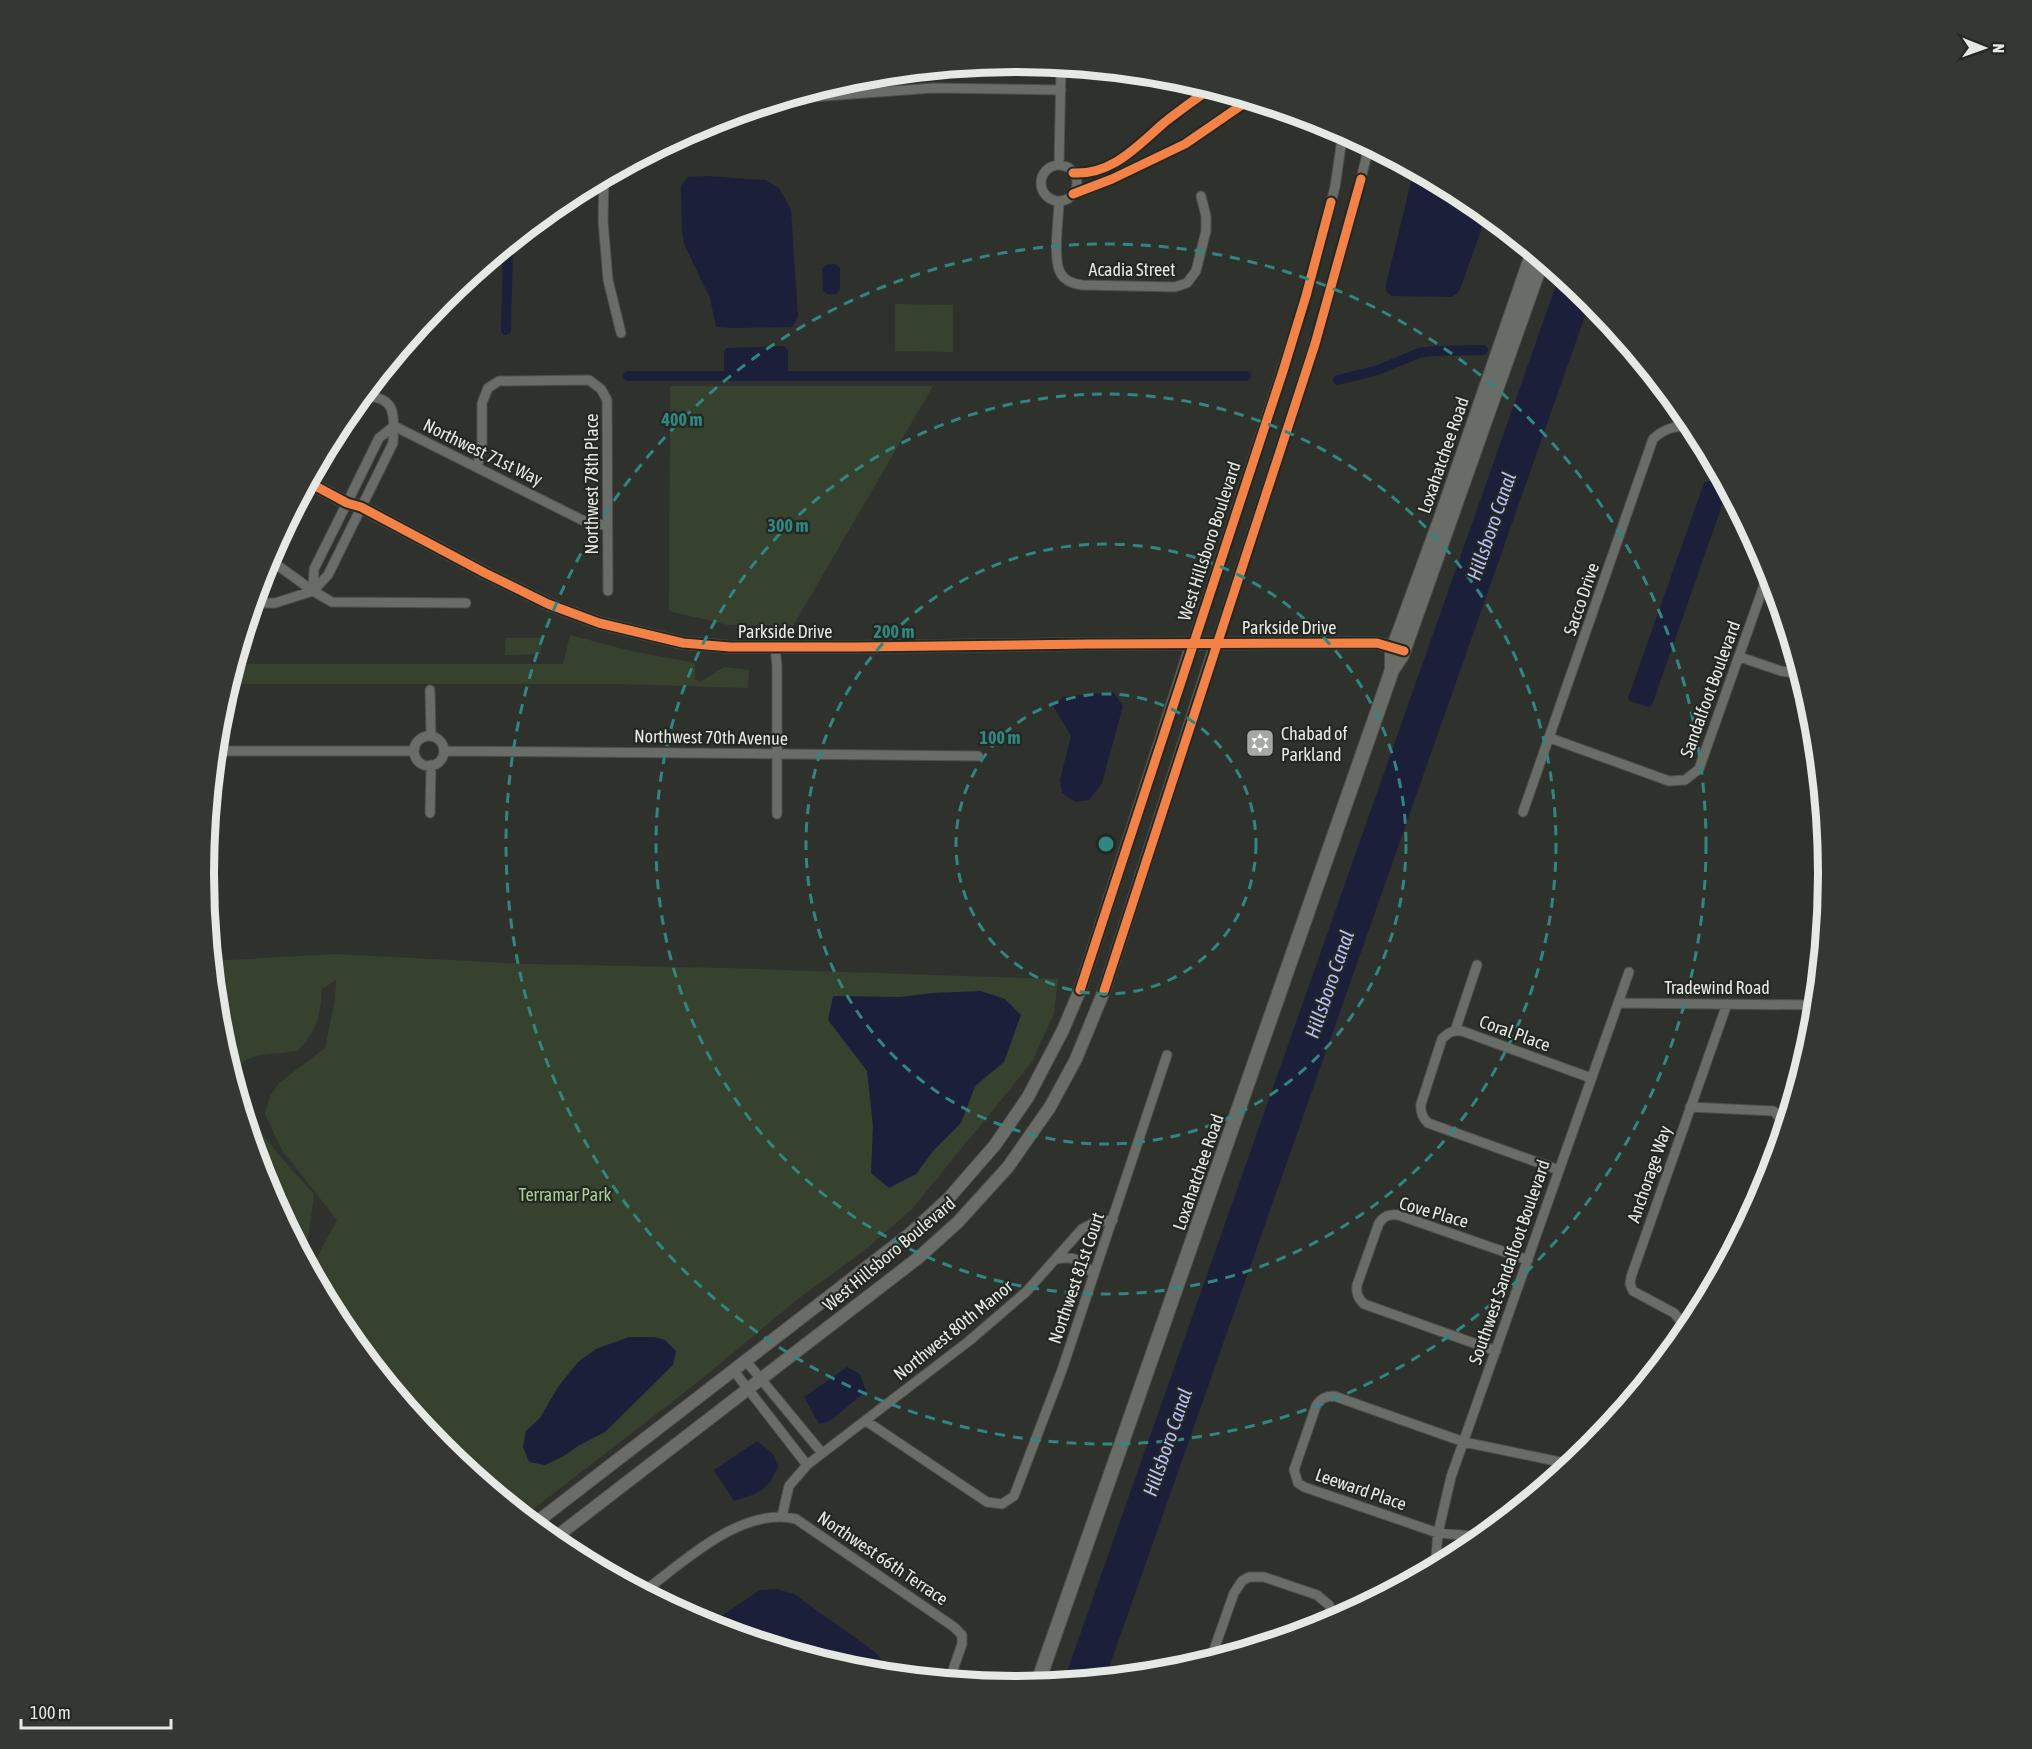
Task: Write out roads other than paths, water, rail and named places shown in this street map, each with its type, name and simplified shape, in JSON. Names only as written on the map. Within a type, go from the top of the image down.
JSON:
[{"type":"main road","name":"Loxahatchee Road","points":[[1040,1676],[1392,670],[1531,259]]},
{"type":"main road","name":"Loxahatchee Road","points":[[1399,649],[1540,267]]},
{"type":"street","points":[[1059,165],[1061,74]]},
{"type":"street","points":[[819,96],[933,88],[1061,90]]},
{"type":"street","points":[[1073,173],[1089,172],[1118,161],[1202,94]]},
{"type":"street","points":[[1073,194],[1076,183],[1069,169],[1059,165],[1046,170],[1041,183],[1046,196],[1059,201],[1069,198],[1073,194],[1112,179],[1185,144],[1242,105]]},
{"type":"street","name":"West Hillsboro Boulevard","points":[[540,1520],[895,1246],[935,1212],[985,1158],[1028,1097],[1064,1030],[1080,990],[1306,296],[1335,187],[1342,142]]},
{"type":"street","name":"West Hillsboro Boulevard","points":[[559,1534],[918,1258],[958,1222],[1008,1167],[1050,1107],[1076,1059],[1100,1001],[1315,344],[1347,236],[1367,153]]},
{"type":"street","points":[[604,187],[605,259],[621,333]]},
{"type":"street","name":"Acadia Street","points":[[1059,201],[1058,262],[1060,272],[1072,284],[1175,287],[1188,283],[1196,271],[1207,227],[1202,196]]},
{"type":"street","name":"Northwest 78th Place","points":[[477,467],[482,448],[482,403],[488,388],[499,381],[589,380],[601,389],[607,400],[608,591]]},
{"type":"street","name":"Northwest 71st Way","points":[[372,396],[385,399],[391,407],[394,426],[582,520],[607,526]]},
{"type":"street","points":[[313,591],[315,569],[321,555],[375,446],[380,438],[394,426]]},
{"type":"street","points":[[261,603],[275,603],[313,591],[328,575],[393,443],[394,426]]},
{"type":"street","name":"Sacco Drive","points":[[1523,812],[1653,439],[1664,429],[1681,426]]},
{"type":"street","points":[[375,446],[388,453]]},
{"type":"street","name":"Parkside Drive","points":[[314,485],[347,503],[362,507],[548,604],[599,622],[683,643],[730,647],[1377,644],[1399,649]]},
{"type":"street","points":[[321,555],[334,562]]},
{"type":"street","points":[[276,565],[332,602],[466,603]]},
{"type":"street","name":"Sandalfoot Boulevard","points":[[1550,738],[1669,781],[1685,780],[1699,769],[1765,587]]},
{"type":"street","points":[[775,647],[777,814]]},
{"type":"street","points":[[1740,657],[1792,673]]},
{"type":"street","points":[[430,690],[430,735]]},
{"type":"street","points":[[430,735],[439,739],[444,751],[442,759],[431,765],[422,764],[414,751],[421,738],[430,735]]},
{"type":"street","points":[[223,751],[414,751]]},
{"type":"street","name":"Northwest 70th Avenue","points":[[444,751],[978,756]]},
{"type":"street","points":[[430,813],[431,765]]},
{"type":"street","points":[[1455,1030],[1476,965]]},
{"type":"street","name":"Southwest Sandalfoot Boulevard","points":[[1436,1558],[1444,1505],[1464,1442],[1629,972]]},
{"type":"street","name":"Tradewind Road","points":[[1618,1003],[1808,1005]]},
{"type":"street","name":"Anchorage Way","points":[[1682,1322],[1674,1313],[1639,1296],[1630,1284],[1726,1004]]},
{"type":"street","name":"Coral Place","points":[[1559,1170],[1428,1123],[1423,1118],[1420,1104],[1442,1039],[1455,1030],[1462,1031],[1591,1078]]},
{"type":"street","name":"Northwest 81st Court","points":[[866,1421],[987,1502],[1002,1504],[1014,1496],[1062,1370],[1167,1055]]},
{"type":"street","points":[[1690,1107],[1773,1111],[1780,1119]]},
{"type":"street","name":"Cove Place","points":[[1496,1351],[1364,1305],[1356,1292],[1378,1223],[1383,1217],[1398,1215],[1528,1260]]},
{"type":"street","name":"Northwest 80th Manor","points":[[782,1516],[789,1486],[807,1466],[969,1341],[1018,1299],[1082,1229],[1095,1222],[1113,1220]]},
{"type":"street","points":[[1056,1259],[1069,1256],[1083,1262],[1093,1274]]},
{"type":"street","points":[[746,1361],[822,1453]]},
{"type":"street","points":[[734,1371],[807,1466]]},
{"type":"street","name":"Leeward Place","points":[[1438,1533],[1304,1487],[1295,1478],[1294,1470],[1316,1406],[1326,1396],[1334,1396],[1464,1442]]},
{"type":"street","points":[[1464,1442],[1562,1462]]},
{"type":"street","points":[[649,1588],[720,1535],[753,1521],[782,1516]]},
{"type":"street","name":"Northwest 66th Terrace","points":[[782,1516],[796,1519],[818,1533],[954,1627],[962,1635],[962,1644],[952,1674]]},
{"type":"street","points":[[1438,1533],[1470,1536]]},
{"type":"street","points":[[1213,1653],[1237,1586],[1256,1576],[1317,1595],[1329,1605],[1332,1612]]},
{"type":"water","points":[[688,177],[765,180],[779,188],[791,210],[798,317],[792,327],[716,327],[710,298],[684,244],[682,230],[681,186]]},
{"type":"water","points":[[1412,177],[1484,223],[1457,294],[1451,297],[1391,296],[1386,291]]},
{"type":"water","points":[[835,264],[840,268],[840,289],[836,294],[827,294],[823,291],[822,269],[826,265]]},
{"type":"water","name":"Hillsboro Canal","points":[[1557,282],[1587,311],[1108,1671],[1066,1675]]},
{"type":"water","points":[[784,346],[788,350],[788,376],[724,376],[726,348]]},
{"type":"water","points":[[1709,481],[1717,484],[1724,498],[1652,705],[1649,707],[1630,701],[1628,698],[1704,483]]},
{"type":"water","points":[[1113,692],[1123,706],[1102,783],[1089,800],[1075,802],[1062,793],[1060,780],[1071,736],[1053,706],[1063,697]]},
{"type":"water","points":[[981,991],[1005,999],[1021,1015],[1004,1062],[975,1086],[961,1123],[934,1150],[916,1174],[889,1188],[871,1173],[873,1126],[867,1071],[828,1020],[833,996],[900,997]]},
{"type":"water","points":[[629,1337],[654,1337],[665,1340],[676,1351],[673,1365],[605,1432],[545,1465],[529,1462],[523,1447],[526,1431],[540,1418],[558,1387],[578,1362],[596,1349]]},
{"type":"water","points":[[847,1367],[860,1374],[866,1391],[830,1421],[819,1424],[804,1397]]},
{"type":"water","points":[[757,1441],[773,1454],[778,1466],[775,1474],[762,1490],[734,1501],[714,1470]]},
{"type":"water","points":[[776,1589],[794,1594],[875,1652],[882,1660],[882,1665],[808,1650],[717,1619],[760,1590]]},
{"type":"waterway","points":[[506,330],[508,254]]},
{"type":"waterway","points":[[1338,380],[1378,370],[1419,353],[1483,350]]},
{"type":"waterway","points":[[628,376],[1246,376]]},
{"type":"place","name":"Chabad of Parkland","points":[[1260,743]]},
{"type":"park label","name":"Terramar Park","points":[[565,1194]]}]
